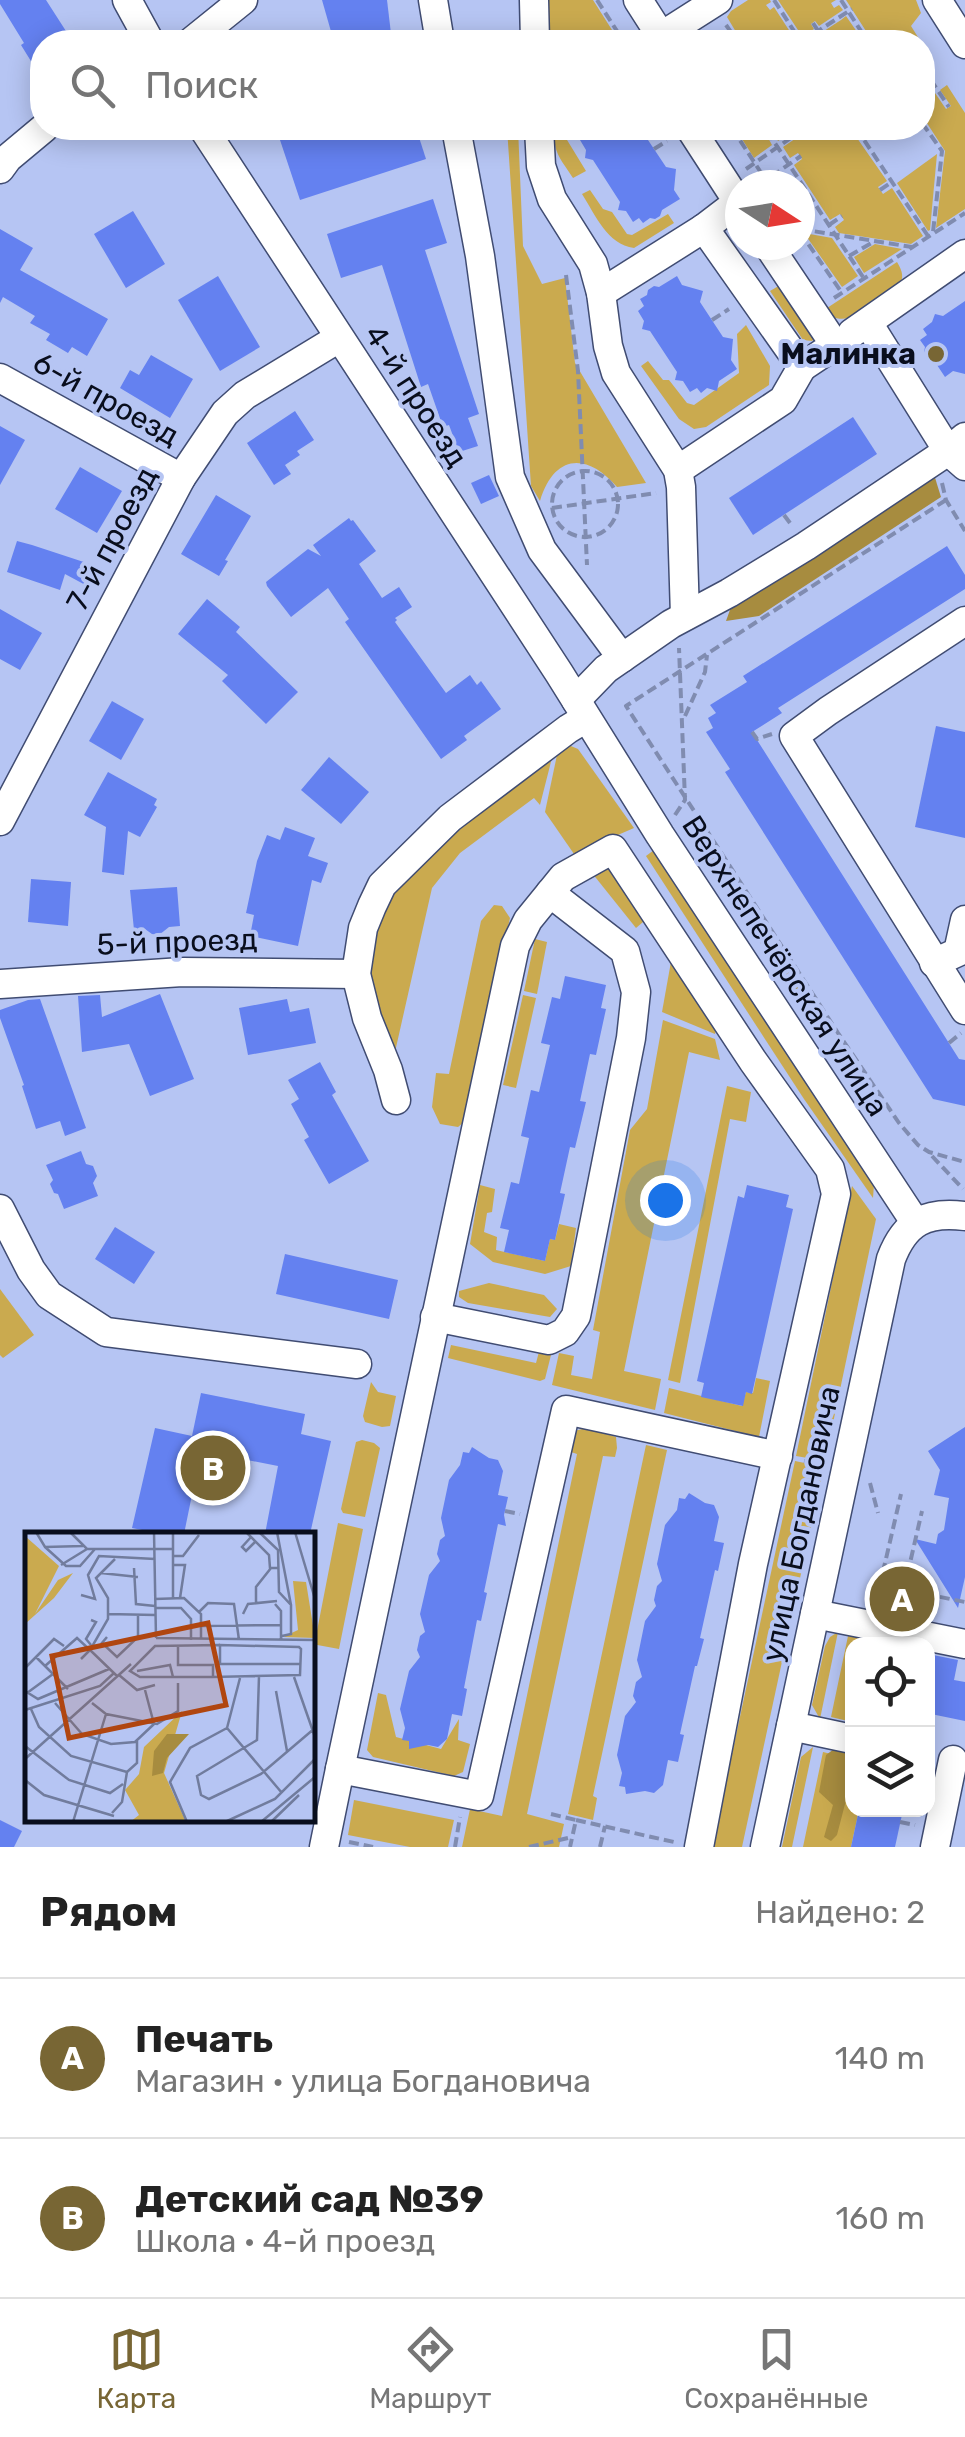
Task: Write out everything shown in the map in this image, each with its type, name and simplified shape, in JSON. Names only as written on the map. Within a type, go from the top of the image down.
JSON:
[{"type":"street","points":[[128,0],[144,30]]},
{"type":"street","points":[[206,30],[243,0]]},
{"type":"street","points":[[433,0],[438,30]]},
{"type":"street","points":[[534,0],[535,30]]},
{"type":"street","points":[[638,0],[652,30]]},
{"type":"street","points":[[937,0],[965,44]]},
{"type":"street","points":[[677,30],[721,9]]},
{"type":"street","points":[[0,169],[30,140]]},
{"type":"street","name":"4-й проезд","points":[[211,140],[581,709]]},
{"type":"street","points":[[458,140],[480,256],[510,477],[542,550],[622,658]]},
{"type":"street","points":[[539,140],[540,166],[552,199],[593,264],[616,373],[678,470],[678,620]]},
{"type":"street","points":[[699,140],[725,173]]},
{"type":"street","points":[[601,293],[704,228],[725,209]]},
{"type":"street","points":[[704,228],[802,367]]},
{"type":"street","points":[[678,470],[783,400],[802,367],[965,254]]},
{"type":"street","points":[[778,260],[835,345]]},
{"type":"street","points":[[396,1100],[366,1018],[356,974],[363,928],[382,885],[450,818],[581,709],[606,669],[678,620],[806,546],[953,453],[868,323]]},
{"type":"street","name":"7-й проезд","points":[[0,821],[181,478],[226,413],[245,396],[339,338]]},
{"type":"street","name":"6-й проезд","points":[[0,378],[181,478]]},
{"type":"street","points":[[965,621],[794,736],[952,956],[965,1010]]},
{"type":"street","name":"Верхнепечёрская улица","points":[[581,709],[915,1222]]},
{"type":"street","points":[[324,1847],[515,946],[528,920],[564,877],[613,849],[660,835]]},
{"type":"street","points":[[613,849],[753,1061],[830,1169],[836,1194],[687,1845]]},
{"type":"street","points":[[435,1317],[549,1340],[564,1332],[576,1316],[632,1038],[636,992],[624,951],[550,893]]},
{"type":"street","points":[[952,956],[965,920]]},
{"type":"street","name":"5-й проезд","points":[[0,984],[182,972],[356,974]]},
{"type":"street","points":[[0,1209],[31,1270],[49,1295],[106,1332],[357,1364]]},
{"type":"street","points":[[915,1222],[949,1214],[965,1216]]},
{"type":"street","name":"улица Богдановича","points":[[765,1847],[891,1258],[898,1240],[915,1222]]},
{"type":"street","points":[[340,1769],[479,1796],[566,1410],[778,1456]]},
{"type":"street","points":[[815,1614],[965,1644]]},
{"type":"street","points":[[791,1726],[845,1738]]},
{"type":"street","points":[[935,1847],[949,1759]]},
{"type":"path","points":[[597,0],[616,30]]},
{"type":"path","points":[[832,6],[841,0],[861,30]]},
{"type":"path","points":[[768,8],[775,1],[793,30]]},
{"type":"path","points":[[822,30],[850,10]]},
{"type":"path","points":[[813,23],[818,30]]},
{"type":"path","points":[[935,87],[949,107]]},
{"type":"path","points":[[740,140],[759,170]]},
{"type":"path","points":[[773,140],[864,278]]},
{"type":"path","points":[[751,170],[754,163],[786,140]]},
{"type":"path","points":[[864,140],[930,235]]},
{"type":"path","points":[[930,235],[942,151],[934,140]]},
{"type":"path","points":[[782,170],[801,156]]},
{"type":"path","points":[[880,190],[892,182]]},
{"type":"path","points":[[813,312],[965,213]]},
{"type":"path","points":[[829,225],[842,216]]},
{"type":"path","points":[[815,233],[912,247]]},
{"type":"path","points":[[849,256],[875,242]]},
{"type":"path","points":[[815,253],[842,293]]},
{"type":"path","points":[[566,275],[578,371],[588,613]]},
{"type":"path","points":[[953,453],[946,500],[965,530]]},
{"type":"path","points":[[584,471],[608,480],[618,500],[610,526],[586,537],[572,535],[562,528],[552,508],[553,495],[560,483],[569,475],[584,471]]},
{"type":"path","points":[[946,500],[626,706],[899,1123],[965,1192]]},
{"type":"path","points":[[678,620],[685,800]]},
{"type":"path","points":[[684,721],[705,672],[707,656]]},
{"type":"path","points":[[949,1043],[965,1030]]},
{"type":"path","points":[[929,1152],[965,1162]]},
{"type":"path","points":[[868,1472],[878,1512]]},
{"type":"path","points":[[871,1626],[901,1494]]},
{"type":"path","points":[[904,1590],[922,1511]]},
{"type":"path","points":[[880,1584],[965,1602]]},
{"type":"path","points":[[455,1847],[465,1794]]},
{"type":"path","points":[[551,1814],[687,1845]]},
{"type":"path","points":[[570,1847],[576,1820]]},
{"type":"path","points":[[600,1847],[605,1826]]},
{"type":"path","points":[[529,1847],[572,1836]]},
{"type":"shaded area","points":[[547,0],[593,0],[612,30],[557,30],[549,30]]},
{"type":"shaded area","points":[[748,0],[770,0],[766,5],[770,10],[774,7],[789,30],[735,30],[727,17]]},
{"type":"shaded area","points":[[778,0],[836,0],[831,3],[834,8],[839,5],[843,10],[819,26],[815,21],[812,30],[798,30]]},
{"type":"shaded area","points":[[846,0],[916,0],[921,13],[911,26],[914,30],[865,30]]},
{"type":"shaded area","points":[[846,16],[856,30],[826,30]]},
{"type":"shaded area","points":[[947,85],[965,113],[965,209],[936,228],[945,151],[935,136],[935,93],[946,109],[951,106],[940,90]]},
{"type":"shaded area","points":[[508,140],[519,140],[523,246],[542,284],[565,278],[575,363],[646,483],[617,487],[594,468],[572,463],[554,474],[540,501],[531,486]]},
{"type":"shaded area","points":[[567,140],[586,171],[573,178],[555,142]]},
{"type":"shaded area","points":[[743,140],[769,140],[772,145],[754,158]]},
{"type":"shaded area","points":[[793,140],[858,140],[887,181],[878,187],[883,194],[892,188],[923,236],[911,244],[839,233],[835,227],[844,220],[840,214],[830,220],[815,197],[815,170],[797,170],[794,165],[802,159],[798,153],[790,158],[783,147]]},
{"type":"shaded area","points":[[937,154],[930,230],[928,231],[897,183]]},
{"type":"shaded area","points":[[590,190],[627,234],[632,235],[668,214],[674,223],[634,248],[625,245],[609,235],[597,220],[582,194]]},
{"type":"shaded area","points":[[815,235],[832,238],[858,276],[842,287],[815,249]]},
{"type":"shaded area","points":[[875,244],[902,249],[864,273],[854,257]]},
{"type":"shaded area","points":[[897,262],[902,274],[899,287],[872,307],[842,319],[824,310]]},
{"type":"shaded area","points":[[782,284],[815,338],[812,341],[803,340],[770,291]]},
{"type":"shaded area","points":[[746,325],[770,366],[769,385],[706,427],[694,429],[679,419],[641,366],[648,361],[687,403],[694,405],[739,373],[737,334]]},
{"type":"shaded area","points":[[932,468],[941,497],[759,616],[726,621],[736,593]]},
{"type":"shaded area","points":[[566,744],[578,749],[634,828],[574,854],[545,812],[557,755]]},
{"type":"shaded area","points":[[553,754],[540,805],[534,798],[460,853],[432,888],[395,1052],[357,980],[382,885]]},
{"type":"shaded area","points":[[706,840],[804,988],[790,990],[706,857]]},
{"type":"shaded area","points":[[654,850],[875,1171],[873,1198],[646,856]]},
{"type":"shaded area","points":[[603,865],[616,866],[650,916],[636,928],[592,873]]},
{"type":"shaded area","points":[[494,905],[502,906],[510,918],[464,1122],[458,1127],[440,1124],[432,1107],[436,1073],[449,1074],[481,921]]},
{"type":"shaded area","points":[[535,939],[547,942],[537,994],[524,991]]},
{"type":"shaded area","points":[[672,956],[717,1024],[715,1034],[662,1012]]},
{"type":"shaded area","points":[[523,995],[536,998],[516,1088],[503,1085]]},
{"type":"shaded area","points":[[663,1020],[715,1039],[720,1060],[689,1052],[624,1371],[661,1379],[655,1410],[552,1385],[559,1353],[574,1356],[571,1375],[592,1379],[600,1332],[593,1330],[630,1130],[647,1109]]},
{"type":"shaded area","points":[[727,1086],[751,1092],[746,1122],[730,1119],[680,1383],[668,1380]]},
{"type":"shaded area","points":[[480,1185],[495,1189],[484,1232],[497,1237],[496,1250],[545,1261],[550,1239],[555,1240],[559,1224],[576,1228],[571,1266],[545,1274],[493,1262],[470,1244]]},
{"type":"shaded area","points":[[852,1186],[876,1219],[825,1461],[796,1456]]},
{"type":"shaded area","points":[[489,1283],[544,1295],[557,1309],[550,1317],[468,1303],[459,1297],[459,1291]]},
{"type":"shaded area","points":[[0,1289],[34,1335],[3,1358],[0,1355]]},
{"type":"shaded area","points":[[451,1345],[536,1363],[540,1348],[552,1351],[545,1379],[540,1381],[448,1358]]},
{"type":"shaded area","points":[[756,1378],[770,1381],[759,1437],[664,1413],[669,1388],[742,1406],[746,1392],[753,1393]]},
{"type":"shaded area","points":[[371,1382],[378,1392],[396,1396],[390,1426],[365,1422]]},
{"type":"shaded area","points":[[587,1428],[616,1437],[617,1448],[615,1457],[603,1456],[527,1814],[564,1824],[559,1847],[462,1847],[470,1809],[502,1816],[577,1454],[565,1450],[569,1432]]},
{"type":"shaded area","points":[[362,1440],[380,1448],[365,1517],[343,1513],[341,1509],[356,1442]]},
{"type":"shaded area","points":[[646,1445],[667,1450],[593,1796],[597,1798],[593,1820],[568,1814]]},
{"type":"shaded area","points":[[795,1461],[824,1467],[742,1847],[712,1847]]},
{"type":"shaded area","points":[[338,1523],[363,1529],[339,1649],[315,1645]]},
{"type":"shaded area","points":[[838,1632],[820,1719],[812,1705],[825,1646]]},
{"type":"shaded area","points":[[845,1650],[845,1720],[831,1717]]},
{"type":"shaded area","points":[[378,1693],[386,1695],[396,1737],[441,1749],[459,1719],[458,1740],[470,1744],[463,1772],[454,1776],[373,1757],[367,1750]]},
{"type":"shaded area","points":[[813,1747],[792,1847],[782,1847],[801,1757]]},
{"type":"shaded area","points":[[834,1749],[845,1750],[845,1804],[837,1835],[831,1841],[824,1837],[833,1805],[819,1792],[826,1755]]},
{"type":"shaded area","points":[[823,1752],[845,1757],[845,1817],[857,1817],[851,1847],[803,1847]]},
{"type":"shaded area","points":[[354,1800],[454,1820],[448,1847],[410,1847],[348,1835]]},
{"type":"building","points":[[0,0],[46,0],[65,30],[30,30],[30,60]]},
{"type":"building","points":[[322,0],[387,0],[391,30],[331,30]]},
{"type":"building","points":[[280,140],[420,140],[426,159],[300,200]]},
{"type":"building","points":[[580,140],[648,140],[666,167],[676,169],[674,190],[680,199],[655,219],[643,223],[639,218],[633,222],[626,211],[618,210],[620,202],[593,160],[585,158],[586,150]]},
{"type":"building","points":[[433,199],[447,243],[425,250],[479,414],[468,418],[478,446],[459,452],[449,425],[443,427],[428,384],[421,387],[382,265],[341,278],[327,234]]},
{"type":"building","points":[[133,211],[165,264],[126,288],[94,234]]},
{"type":"building","points":[[0,229],[33,248],[20,270],[108,319],[87,356],[72,347],[68,353],[46,340],[50,334],[30,323],[35,316],[3,297],[0,303]]},
{"type":"building","points":[[218,276],[260,347],[220,371],[178,300]]},
{"type":"building","points":[[677,276],[682,285],[703,291],[700,302],[723,337],[733,339],[731,360],[737,369],[719,381],[717,391],[707,388],[701,393],[697,388],[690,392],[683,381],[675,380],[677,372],[650,331],[642,329],[644,321],[638,311],[644,306],[640,299],[654,286]]},
{"type":"building","points":[[965,301],[965,374],[953,371],[945,377],[933,359],[928,358],[920,340],[927,335],[923,329],[935,314],[943,316]]},
{"type":"building","points":[[151,355],[193,379],[170,418],[120,388],[130,370],[139,375]]},
{"type":"building","points":[[295,411],[314,440],[285,465],[291,474],[274,485],[247,443]]},
{"type":"building","points":[[853,417],[877,454],[753,535],[729,498]]},
{"type":"building","points":[[0,426],[25,440],[0,485]]},
{"type":"building","points":[[80,467],[122,491],[97,533],[55,509]]},
{"type":"building","points":[[489,475],[499,496],[481,504],[471,483]]},
{"type":"building","points":[[216,495],[251,516],[219,576],[181,554]]},
{"type":"building","points":[[349,518],[376,551],[359,564],[382,598],[399,587],[412,607],[395,622],[446,693],[470,675],[477,685],[481,681],[501,709],[441,759],[345,622],[349,619],[328,588],[291,617],[267,586],[266,582],[308,549],[321,556],[313,545]]},
{"type":"building","points":[[17,541],[102,568],[91,588],[65,574],[60,590],[7,572]]},
{"type":"building","points":[[947,546],[965,575],[965,589],[778,708],[782,713],[752,732],[959,1059],[965,1060],[965,1106],[933,1099],[725,772],[730,769],[706,732],[713,728],[708,718],[716,713],[710,705],[747,682],[743,676]]},
{"type":"building","points":[[207,599],[240,627],[236,632],[298,692],[266,724],[222,681],[228,675],[178,634]]},
{"type":"building","points":[[0,609],[42,633],[20,670],[0,659]]},
{"type":"building","points":[[112,701],[144,719],[121,760],[89,741]]},
{"type":"building","points":[[936,726],[965,732],[965,838],[915,827]]},
{"type":"building","points":[[329,757],[369,792],[341,824],[301,790]]},
{"type":"building","points":[[108,772],[157,799],[157,807],[140,837],[128,831],[124,875],[102,872],[106,827],[84,815]]},
{"type":"building","points":[[285,827],[315,838],[308,856],[328,863],[321,883],[312,880],[298,946],[250,936],[254,915],[246,913],[267,835],[280,840]]},
{"type":"building","points":[[31,879],[71,882],[68,926],[28,922]]},
{"type":"building","points":[[177,887],[180,926],[169,927],[159,935],[145,929],[134,930],[130,890]]},
{"type":"building","points":[[565,976],[606,985],[601,1008],[606,1009],[596,1055],[590,1054],[580,1101],[586,1102],[575,1148],[570,1147],[555,1240],[550,1239],[545,1261],[504,1252],[509,1230],[500,1228],[511,1182],[519,1184],[529,1138],[521,1136],[531,1090],[539,1092],[550,1045],[541,1043],[552,997],[560,999]]},
{"type":"building","points":[[160,994],[194,1079],[150,1096],[129,1044],[82,1052],[78,996],[100,995],[102,1017]]},
{"type":"building","points":[[40,999],[86,1128],[65,1136],[60,1121],[36,1129],[0,1018],[0,1010]]},
{"type":"building","points":[[287,999],[290,1012],[309,1008],[316,1043],[248,1055],[239,1008]]},
{"type":"building","points":[[320,1062],[336,1092],[332,1095],[369,1161],[329,1184],[304,1140],[309,1137],[291,1104],[299,1099],[288,1080]]},
{"type":"building","points":[[81,1151],[97,1176],[93,1183],[98,1196],[64,1209],[50,1184],[53,1180],[46,1165]]},
{"type":"building","points":[[747,1185],[789,1195],[786,1207],[793,1209],[752,1394],[746,1392],[743,1406],[701,1397],[704,1383],[697,1381],[738,1196],[744,1198]]},
{"type":"building","points":[[115,1227],[155,1252],[134,1284],[95,1259]]},
{"type":"building","points":[[285,1254],[398,1280],[389,1319],[276,1294]]},
{"type":"building","points":[[201,1393],[305,1414],[301,1434],[331,1441],[310,1532],[265,1532],[278,1466],[201,1451],[184,1532],[132,1528],[155,1428],[192,1436]]},
{"type":"building","points":[[965,1427],[965,1577],[958,1608],[915,1539],[936,1544],[938,1534],[944,1530],[949,1498],[934,1495],[940,1470],[928,1451]]},
{"type":"building","points":[[472,1447],[498,1460],[503,1471],[498,1495],[508,1497],[506,1526],[498,1524],[484,1592],[487,1593],[481,1621],[477,1620],[464,1688],[467,1689],[462,1716],[452,1714],[447,1739],[438,1747],[409,1749],[409,1741],[402,1740],[405,1728],[400,1709],[409,1671],[420,1657],[417,1650],[425,1632],[420,1614],[429,1575],[440,1561],[437,1554],[445,1536],[441,1518],[449,1480],[460,1465],[463,1452],[469,1453]]},
{"type":"building","points":[[689,1493],[714,1505],[719,1517],[714,1541],[724,1543],[680,1734],[684,1735],[678,1762],[668,1760],[663,1785],[654,1793],[626,1794],[625,1787],[619,1786],[622,1773],[617,1755],[625,1716],[636,1702],[636,1682],[642,1677],[637,1660],[645,1621],[656,1606],[657,1586],[662,1581],[657,1564],[665,1525],[677,1510],[679,1498],[685,1499]]},
{"type":"building","points":[[935,1655],[958,1660],[954,1680],[965,1682],[965,1721],[935,1715]]},
{"type":"building","points":[[857,1817],[901,1817],[895,1847],[851,1847]]},
{"type":"building","points":[[0,1820],[22,1831],[14,1847],[0,1847]]},
{"type":"place","name":"Малинка","points":[[936,354]]},
{"type":"place","name":"Детский сад №39","points":[[213,1468]]},
{"type":"place","name":"Печать","points":[[902,1599]]}]
